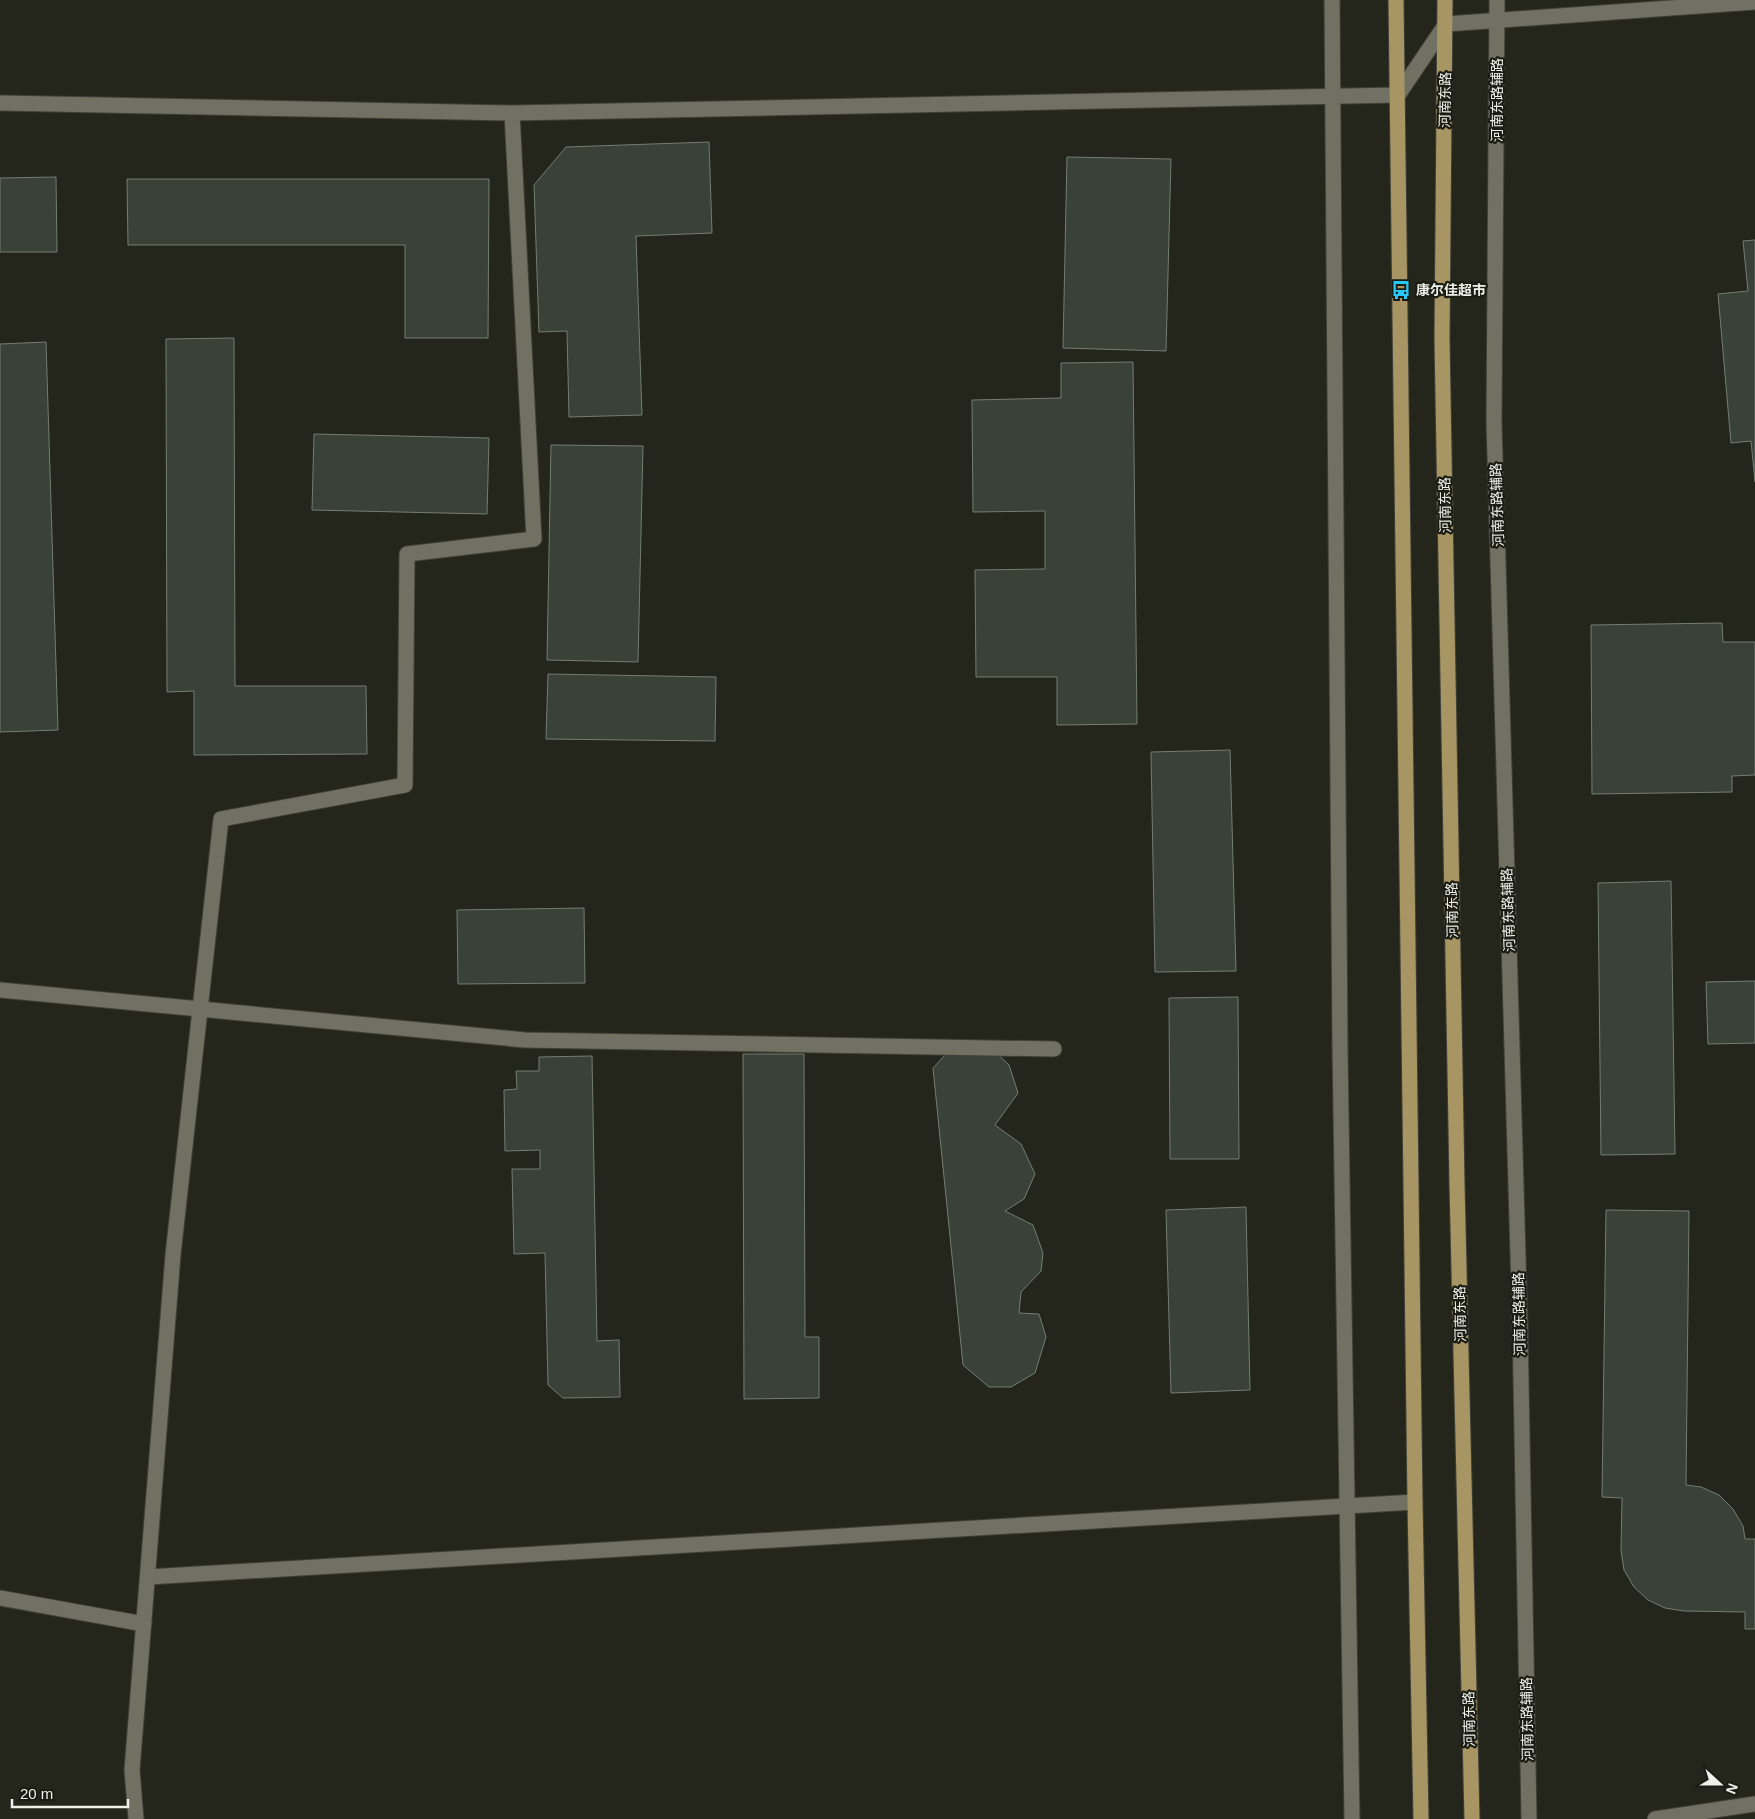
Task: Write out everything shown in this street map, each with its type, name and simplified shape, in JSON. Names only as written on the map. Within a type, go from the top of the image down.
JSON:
[{"type":"main road","points":[[1396,0],[1415,1502],[1421,1819]]},
{"type":"main road","name":"河南东路","points":[[1445,0],[1442,349],[1457,1184],[1472,1819]]},
{"type":"street","points":[[1332,0],[1340,1040],[1352,1819]]},
{"type":"street","name":"河南东路辅路","points":[[1498,0],[1494,422],[1520,1325],[1529,1819]]},
{"type":"street","points":[[0,103],[512,113],[1398,95],[1446,24],[1755,2]]},
{"type":"street","points":[[136,1819],[132,1770],[174,1255],[221,819],[405,785],[407,554],[534,539],[512,113]]},
{"type":"street","points":[[0,990],[525,1040],[1054,1049]]},
{"type":"street","points":[[148,1577],[1415,1502]]},
{"type":"street","points":[[0,1598],[144,1624]]},
{"type":"street","points":[[1655,1819],[1755,1804]]},
{"type":"building","points":[[709,142],[712,233],[636,236],[642,415],[569,417],[567,331],[539,332],[534,185],[566,147]]},
{"type":"building","points":[[1067,157],[1171,159],[1166,351],[1063,348]]},
{"type":"building","points":[[56,177],[57,252],[0,252],[0,178]]},
{"type":"building","points":[[127,179],[489,179],[488,338],[405,338],[405,245],[128,245]]},
{"type":"building","points":[[1755,240],[1755,482],[1751,441],[1731,443],[1718,294],[1748,291],[1743,241]]},
{"type":"building","points":[[234,338],[235,686],[366,686],[367,754],[194,755],[194,691],[167,692],[166,339]]},
{"type":"building","points":[[46,342],[58,730],[0,732],[0,344]]},
{"type":"building","points":[[1133,362],[1137,724],[1057,725],[1057,677],[976,677],[975,570],[1045,569],[1045,511],[973,512],[972,400],[1061,398],[1061,363]]},
{"type":"building","points":[[314,434],[489,438],[487,514],[312,510]]},
{"type":"building","points":[[551,445],[643,446],[638,662],[547,660]]},
{"type":"building","points":[[1722,623],[1723,642],[1755,642],[1755,775],[1732,776],[1732,792],[1592,794],[1591,625]]},
{"type":"building","points":[[548,674],[716,677],[715,741],[546,739]]},
{"type":"building","points":[[1230,750],[1236,971],[1155,972],[1151,752]]},
{"type":"building","points":[[1671,881],[1675,1154],[1601,1155],[1598,883]]},
{"type":"building","points":[[584,908],[585,983],[458,984],[457,910]]},
{"type":"building","points":[[1755,981],[1755,1043],[1708,1044],[1706,982]]},
{"type":"building","points":[[1238,997],[1239,1159],[1170,1159],[1169,998]]},
{"type":"building","points":[[988,1045],[1009,1065],[1018,1093],[995,1125],[1021,1144],[1035,1174],[1024,1199],[1005,1211],[1033,1225],[1043,1253],[1041,1271],[1021,1292],[1019,1313],[1039,1314],[1046,1337],[1035,1373],[1011,1387],[989,1387],[963,1365],[933,1068],[948,1052]]},
{"type":"building","points":[[743,1054],[804,1054],[805,1337],[819,1337],[819,1398],[744,1399]]},
{"type":"building","points":[[592,1056],[597,1341],[619,1340],[620,1397],[563,1398],[548,1385],[545,1253],[514,1254],[512,1169],[540,1169],[540,1150],[505,1151],[504,1090],[517,1089],[516,1071],[539,1071],[539,1057]]},
{"type":"building","points":[[1246,1207],[1250,1390],[1171,1393],[1166,1210]]},
{"type":"building","points":[[1606,1210],[1689,1211],[1686,1485],[1701,1487],[1719,1495],[1733,1509],[1743,1526],[1745,1539],[1755,1539],[1755,1629],[1745,1629],[1745,1612],[1684,1611],[1665,1608],[1648,1600],[1634,1587],[1624,1570],[1621,1551],[1622,1498],[1602,1497]]},
{"type":"place","name":"康尔佳超市","points":[[1401,290]]}]
